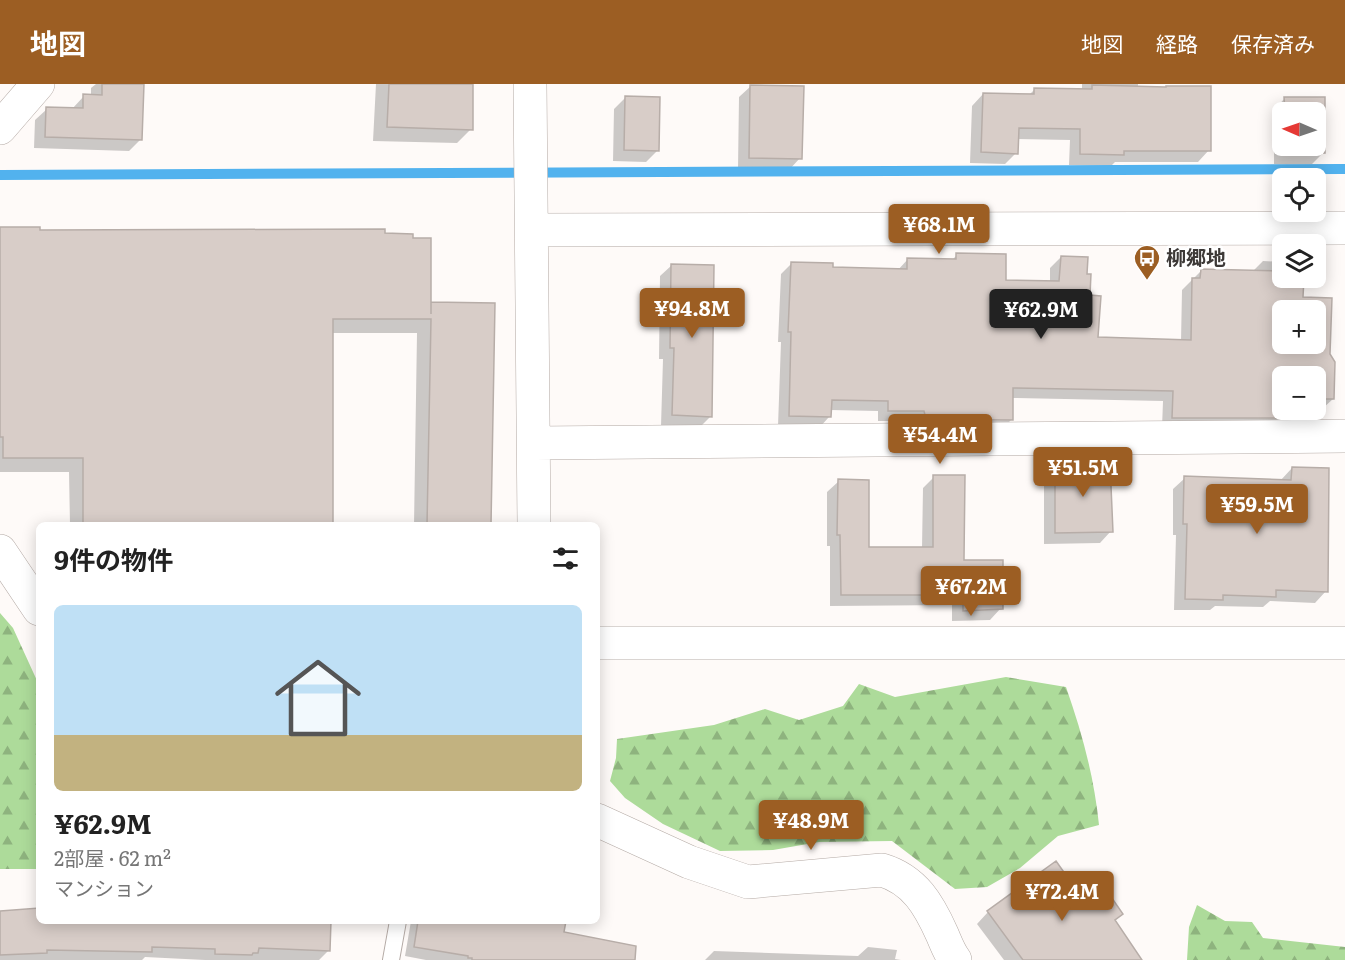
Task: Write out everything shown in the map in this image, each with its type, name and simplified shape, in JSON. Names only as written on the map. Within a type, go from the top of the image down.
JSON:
[{"type":"street","points":[[0,128],[38,84]]},
{"type":"street","points":[[530,84],[534,522]]},
{"type":"street","points":[[532,230],[1345,228]]},
{"type":"street","points":[[535,443],[1345,436]]},
{"type":"street","points":[[0,551],[36,605]]},
{"type":"street","points":[[600,643],[1345,643]]},
{"type":"street","points":[[600,821],[689,862],[748,882],[882,870],[898,875],[911,885],[932,912],[955,960]]},
{"type":"lane","points":[[391,960],[397,924]]},
{"type":"green space","points":[[0,613],[13,628],[36,678],[36,869],[0,869]]},
{"type":"green space","points":[[1006,677],[1066,687],[1087,755],[1099,825],[1058,836],[1020,868],[987,887],[955,889],[892,841],[819,842],[773,850],[720,851],[663,824],[625,798],[610,781],[616,758],[617,739],[714,725],[765,709],[799,720],[843,706],[859,684],[895,697]]},
{"type":"green space","points":[[1197,905],[1225,921],[1252,922],[1263,938],[1345,947],[1345,960],[1187,960],[1189,927]]},
{"type":"building","points":[[102,84],[144,84],[142,140],[45,137],[46,107],[83,108],[83,94],[102,95]]},
{"type":"building","points":[[389,84],[473,84],[473,130],[387,127]]},
{"type":"building","points":[[750,85],[804,86],[802,159],[749,158]]},
{"type":"building","points":[[1092,85],[1211,86],[1211,151],[1124,151],[1124,155],[1080,154],[1080,129],[1019,128],[1018,154],[981,152],[983,93],[1034,94],[1034,88],[1092,89]]},
{"type":"building","points":[[625,96],[660,97],[659,151],[624,150]]},
{"type":"building","points":[[1284,97],[1325,97],[1325,102],[1284,102]]},
{"type":"building","points":[[0,227],[40,227],[40,230],[385,229],[385,233],[413,234],[413,238],[431,238],[431,302],[495,303],[491,522],[427,522],[431,319],[333,319],[333,522],[83,522],[83,458],[3,458],[3,437],[0,437]]},
{"type":"building","points":[[956,253],[1006,254],[1006,280],[1059,281],[1061,256],[1088,257],[1087,274],[1091,274],[1090,295],[1101,296],[1098,337],[1191,340],[1192,278],[1200,278],[1201,269],[1272,271],[1272,288],[1303,288],[1303,297],[1332,298],[1330,354],[1335,362],[1334,399],[1326,399],[1326,366],[1272,366],[1272,418],[1172,418],[1173,391],[1013,388],[1013,420],[926,419],[924,411],[888,411],[888,401],[832,400],[831,417],[789,416],[791,332],[788,332],[791,262],[833,263],[833,267],[907,269],[907,258],[956,259]]},
{"type":"building","points":[[671,264],[714,265],[712,417],[672,415],[674,348],[670,348]]},
{"type":"building","points":[[1055,462],[1110,463],[1113,532],[1055,533]]},
{"type":"building","points":[[1292,467],[1329,468],[1328,592],[1276,590],[1276,597],[1223,595],[1223,600],[1185,599],[1187,524],[1183,524],[1184,476],[1291,480]]},
{"type":"building","points":[[933,475],[965,475],[964,560],[1003,560],[1003,609],[963,611],[963,595],[841,595],[840,535],[837,535],[838,479],[869,480],[869,547],[933,547]]},
{"type":"building","points":[[1056,861],[1085,902],[1105,888],[1123,914],[1115,920],[1142,960],[1023,960],[987,911]]},
{"type":"building","points":[[36,908],[36,924],[331,924],[330,951],[259,948],[258,953],[252,955],[215,954],[215,949],[152,947],[152,952],[47,950],[47,953],[0,955],[0,911]]},
{"type":"building","points":[[418,924],[565,924],[564,932],[636,946],[635,960],[472,960],[468,956],[414,947]]},
{"type":"waterway","points":[[0,175],[1345,169]]},
{"type":"place","name":"柳郷地","points":[[1147,281]]}]
